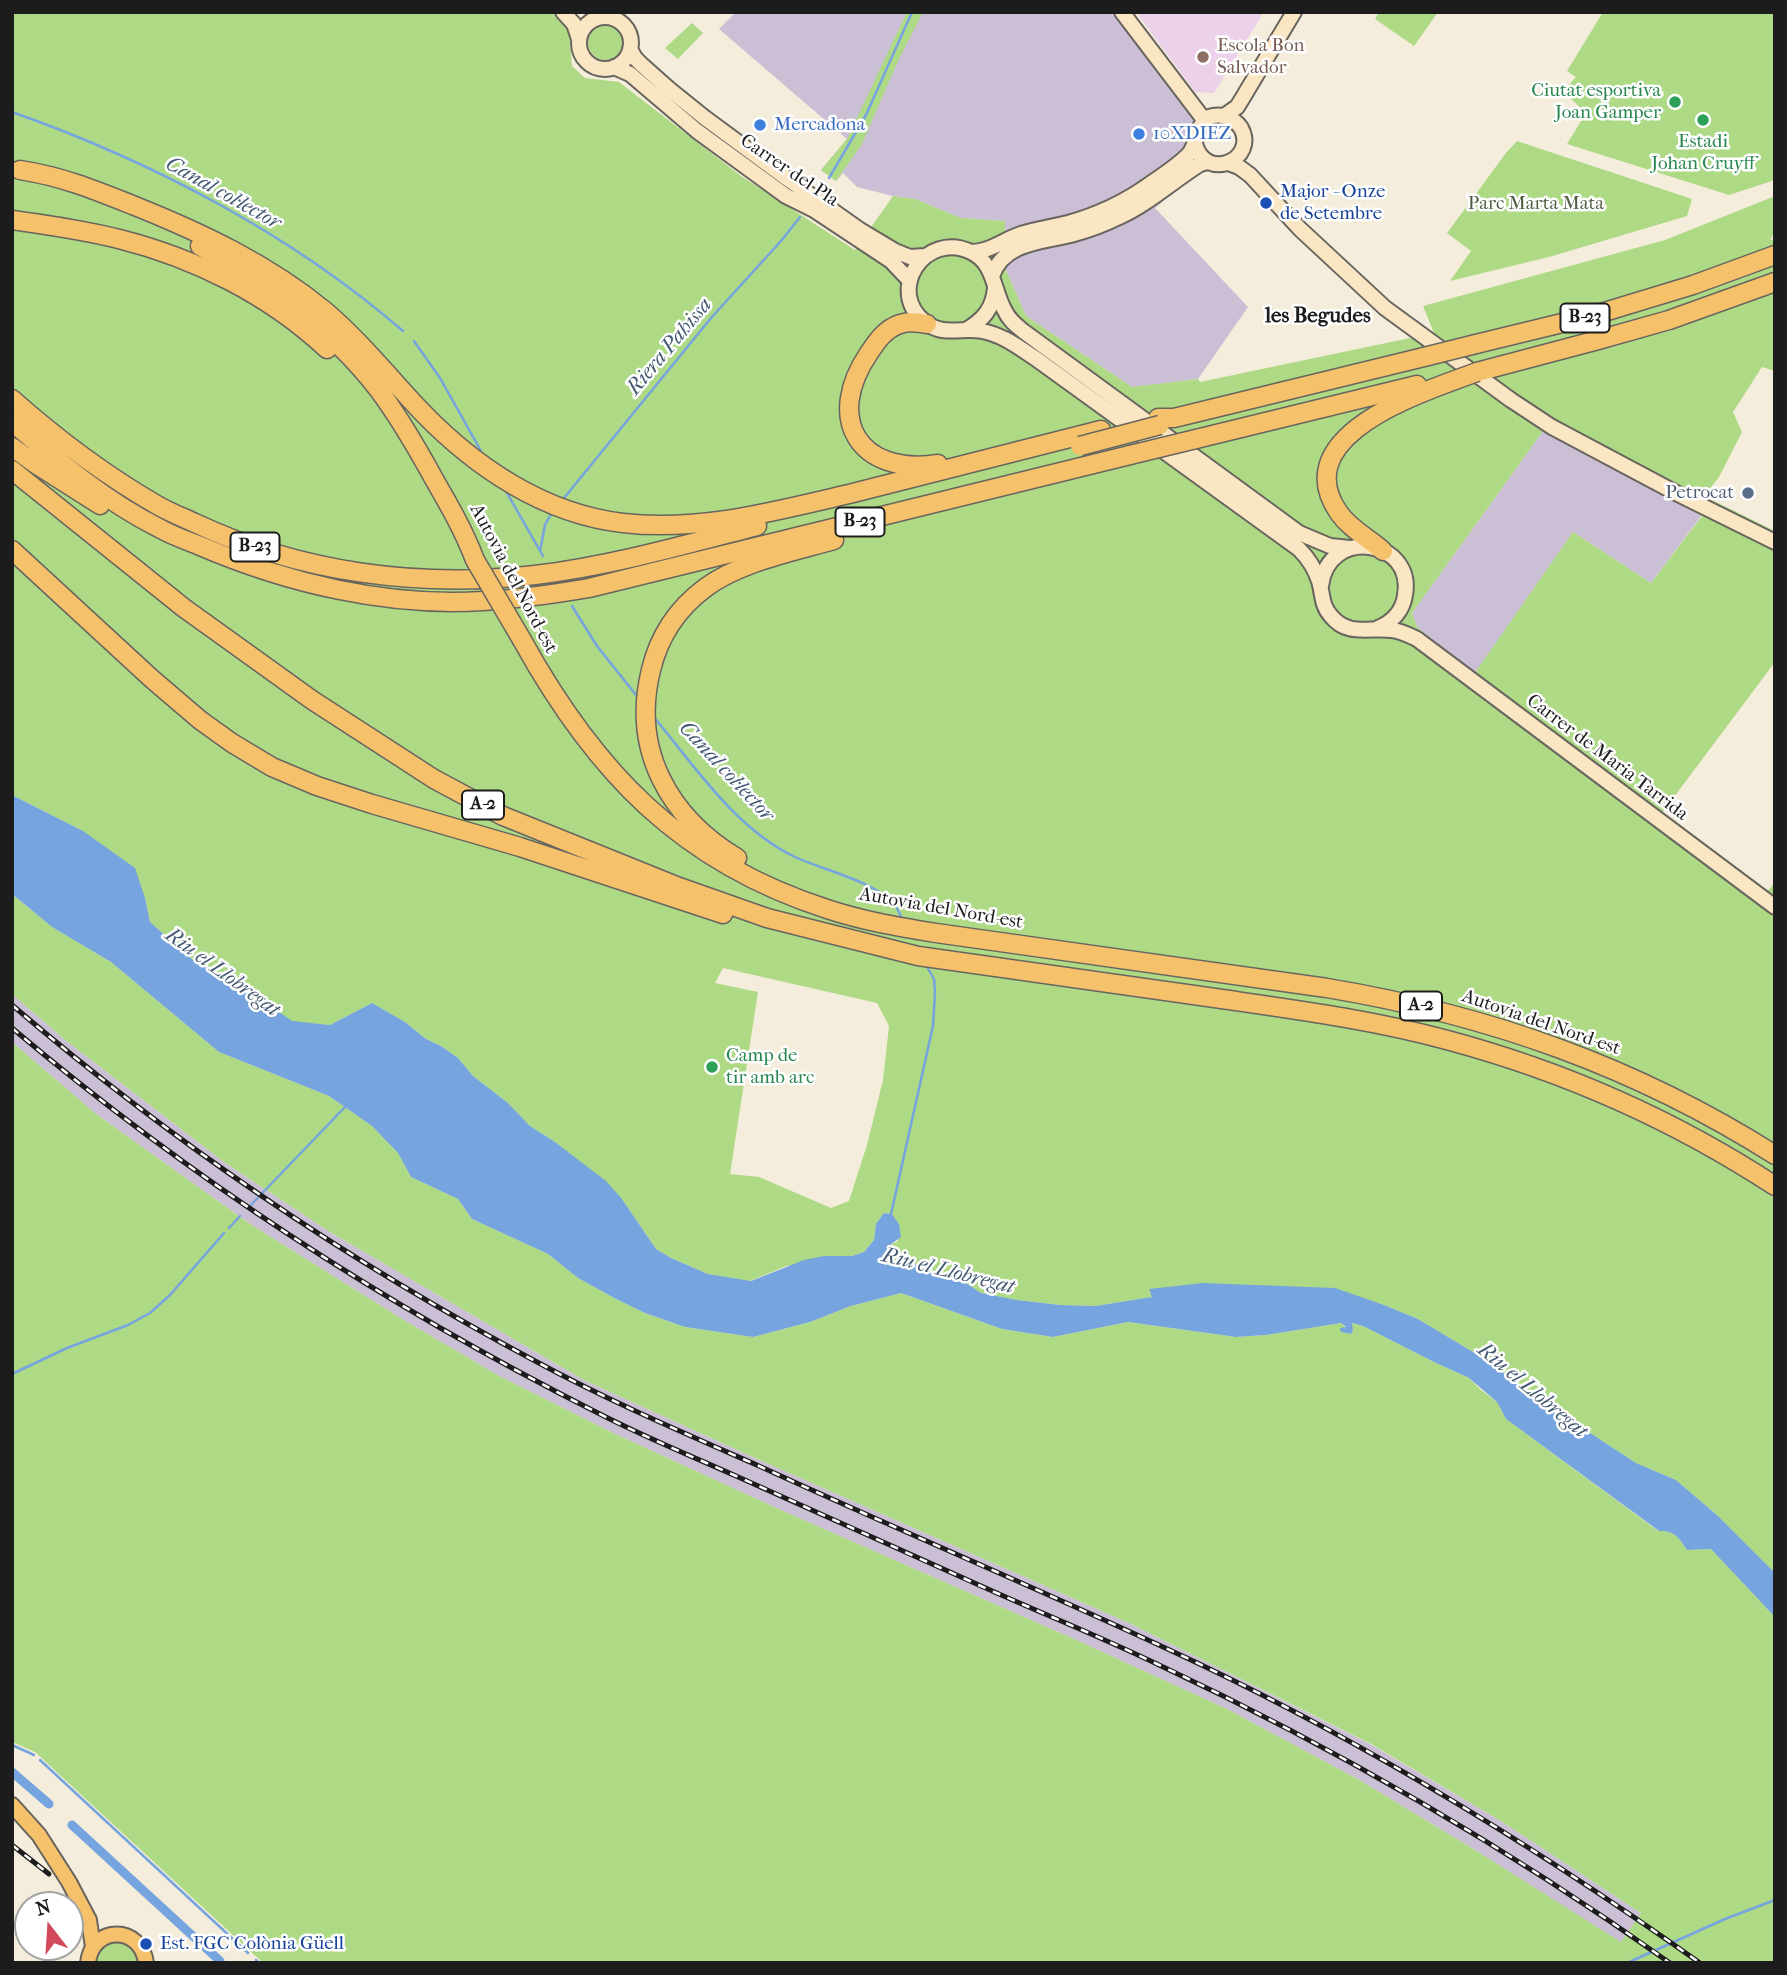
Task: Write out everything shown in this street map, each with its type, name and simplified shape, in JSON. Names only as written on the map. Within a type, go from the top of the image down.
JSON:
[{"type":"highway","points":[[16,169],[76,182],[221,244],[287,283],[325,312],[375,360],[421,411],[477,462],[516,487],[557,506],[620,523],[681,524],[732,520],[1077,441],[1101,430],[1164,420]]},
{"type":"highway","name":"Autovia del Nord-est","points":[[16,169],[184,237],[251,275],[318,324],[359,366],[394,411],[422,455],[463,530],[475,560],[540,671],[589,744],[648,809],[678,833],[734,870],[780,892],[881,924],[1327,988],[1451,1013],[1553,1045],[1628,1076],[1706,1114],[1775,1155]]},
{"type":"highway","name":"A-2","points":[[12,220],[117,238],[163,252],[230,281],[316,338],[355,374],[390,421],[454,532],[475,560]]},
{"type":"highway","name":"B-23","points":[[12,399],[98,468],[159,506],[226,538],[295,560],[378,576],[461,580],[538,575],[668,549],[1077,441],[1591,316],[1693,285],[1775,255]]},
{"type":"highway","name":"B-23","points":[[12,422],[95,489],[159,528],[244,564],[303,581],[382,597],[463,602],[546,595],[589,588],[1196,439],[1447,381],[1669,320],[1775,282]]},
{"type":"highway","points":[[927,324],[908,321],[891,327],[873,346],[855,377],[848,401],[850,418],[858,438],[873,453],[897,464],[922,466],[1012,447],[1077,441]]},
{"type":"highway","points":[[1383,551],[1346,522],[1333,504],[1327,486],[1330,462],[1343,442],[1364,422],[1447,381]]},
{"type":"highway","points":[[12,447],[96,502],[198,558],[324,595],[382,597]]},
{"type":"highway","name":"A-2","points":[[12,470],[184,608],[312,700],[434,779],[503,816],[678,887],[767,918],[865,947],[1338,1016],[1446,1039],[1528,1065],[1607,1095],[1692,1137],[1775,1186]]},
{"type":"highway","points":[[824,908],[704,835],[673,800],[658,774],[646,733],[647,685],[655,656],[670,623],[695,596],[716,581],[744,567],[881,526],[949,499]]},
{"type":"highway","points":[[12,550],[200,720],[242,750],[272,767],[317,786],[520,847],[682,902],[768,928],[865,947]]},
{"type":"main road","points":[[564,12],[574,24],[581,52],[589,63],[601,68],[614,67],[624,60],[630,49],[630,37],[624,25],[612,18],[591,16],[579,39]]},
{"type":"main road","points":[[1122,12],[1205,121]]},
{"type":"main road","points":[[1229,119],[1294,12]]},
{"type":"main road","name":"Carrer del Pla","points":[[630,49],[642,65],[705,118],[860,230],[910,257],[925,256]]},
{"type":"main road","name":"Carrer del Pla","points":[[614,67],[630,74],[697,131],[786,197],[814,210],[891,261],[910,281]]},
{"type":"main road","points":[[965,330],[977,324],[989,311],[993,302],[993,282],[1001,259],[1012,251],[1034,243],[1084,231],[1121,216],[1200,164],[1228,163],[1240,153],[1244,145],[1241,129],[1229,119],[1214,117],[1205,121],[1197,132],[1195,144],[1188,156],[1113,206],[1080,219],[1018,235],[988,250],[971,252]]},
{"type":"main road","points":[[1195,144],[1208,162]]},
{"type":"main road","points":[[1240,153],[1250,175]]},
{"type":"main road","points":[[1228,163],[1250,175],[1300,229],[1385,309],[1503,395],[1538,419],[1775,542]]},
{"type":"main road","points":[[1321,588],[1311,564],[1299,549],[1003,337],[979,331],[947,332],[927,324],[912,304],[910,281],[914,269],[925,256],[939,250],[961,248],[971,252],[984,262],[1006,313],[1014,323],[1111,397],[1306,537],[1330,546],[1364,546],[1383,551],[1395,561],[1403,574],[1406,590],[1403,605],[1392,620],[1375,629]]},
{"type":"main road","points":[[1350,548],[1338,554],[1323,575],[1321,597],[1326,609],[1337,622],[1353,630],[1401,631],[1417,639]]},
{"type":"main road","points":[[1403,605],[1408,623],[1417,639]]},
{"type":"main road","name":"Carrer de Maria Tarrida","points":[[1417,639],[1775,907]]},
{"type":"main road","points":[[12,1805],[50,1850],[89,1920],[93,1947]]},
{"type":"main road","points":[[89,1920],[114,1934],[135,1940],[142,1949],[146,1963]]},
{"type":"main road","points":[[88,1963],[93,1947],[101,1938],[114,1934]]},
{"type":"shaded area","points":[[736,12],[1111,12],[1196,121],[1201,170],[1155,208],[1248,307],[1198,379],[1132,387],[1026,316],[1005,268],[1005,221],[961,218],[915,199],[857,187],[843,173],[836,181],[821,170],[847,139],[719,29]]},
{"type":"shaded area","name":"Escola Bon Salvador","points":[[1136,12],[1264,12],[1214,93],[1195,92]]},
{"type":"shaded area","points":[[1543,431],[1702,515],[1651,583],[1573,532],[1475,675],[1417,627],[1412,613]]},
{"type":"shaded area","points":[[12,994],[64,1039],[224,1162],[330,1232],[584,1380],[1129,1623],[1370,1744],[1501,1821],[1641,1913],[1621,1943],[1361,1781],[1227,1709],[783,1511],[611,1432],[501,1377],[250,1224],[96,1114],[12,1042]]},
{"type":"green space","points":[[12,12],[552,12],[569,31],[572,66],[585,78],[619,82],[741,176],[855,250],[893,196],[915,199],[961,218],[1005,221],[1005,268],[1026,316],[1132,387],[1198,379],[1200,382],[1434,333],[1423,306],[1665,240],[1775,196],[1775,232],[1770,240],[1775,239],[1775,371],[1762,367],[1733,412],[1742,432],[1719,477],[1704,496],[1773,530],[1775,527],[1775,662],[1662,813],[1767,892],[1775,882],[1775,1573],[1718,1516],[1676,1480],[1636,1463],[1575,1423],[1549,1401],[1522,1387],[1483,1358],[1418,1319],[1361,1298],[1149,1290],[1153,1297],[1095,1306],[1017,1300],[981,1293],[963,1281],[948,1279],[904,1259],[891,1262],[890,1245],[898,1241],[899,1224],[892,1214],[884,1213],[876,1224],[874,1240],[864,1252],[786,1266],[750,1281],[708,1274],[671,1258],[656,1249],[622,1199],[555,1142],[530,1126],[508,1103],[473,1076],[458,1058],[441,1046],[372,1003],[330,1025],[292,1022],[262,1000],[193,960],[150,922],[145,898],[83,831],[12,795]],"holes":[[[1543,431],[1702,516],[1651,583],[1573,532],[1474,674],[1417,627],[1412,613]],[[723,968],[877,1003],[889,1026],[883,1080],[867,1145],[849,1201],[831,1208],[759,1177],[730,1174],[758,992],[715,983]]]},
{"type":"green space","points":[[907,12],[923,12],[898,61],[862,144],[836,181],[821,170],[847,139]]},
{"type":"green space","points":[[1379,12],[1438,12],[1414,46],[1375,19]]},
{"type":"green space","name":"Ciutat esportiva Joan Gamper","points":[[1603,12],[1775,12],[1775,180],[1729,195],[1567,144],[1586,113],[1563,91],[1576,77],[1567,71]]},
{"type":"green space","points":[[692,23],[703,33],[678,59],[665,48]]},
{"type":"green space","points":[[606,24],[618,30],[624,42],[618,54],[606,60],[594,54],[588,42],[594,30]]},
{"type":"green space","name":"Parc Marta Mata","points":[[1517,141],[1692,199],[1687,216],[1549,257],[1450,281],[1471,251],[1447,233]]},
{"type":"green space","points":[[12,894],[52,927],[111,962],[219,1052],[329,1096],[372,1126],[398,1153],[411,1177],[458,1199],[472,1219],[548,1254],[578,1278],[616,1299],[685,1327],[753,1337],[901,1293],[1002,1329],[1053,1337],[1128,1322],[1236,1337],[1341,1323],[1346,1328],[1341,1328],[1341,1332],[1351,1334],[1351,1323],[1363,1326],[1469,1378],[1497,1402],[1506,1419],[1658,1531],[1676,1536],[1687,1550],[1711,1549],[1775,1617],[1775,1963],[263,1963],[35,1752],[12,1742],[12,1042],[96,1114],[250,1224],[501,1377],[611,1432],[783,1511],[1227,1709],[1361,1781],[1621,1942],[1641,1913],[1501,1821],[1371,1744],[1129,1623],[584,1380],[330,1232],[224,1162],[64,1039],[12,994]]},
{"type":"green space","points":[[114,1938],[136,1948],[141,1963],[93,1963],[95,1953]]},
{"type":"water","points":[[12,795],[83,831],[135,868],[150,922],[193,960],[262,1000],[292,1021],[330,1025],[372,1003],[441,1046],[458,1058],[473,1076],[508,1103],[530,1126],[606,1181],[622,1199],[656,1249],[671,1258],[708,1274],[751,1281],[804,1260],[824,1256],[852,1256],[864,1252],[874,1240],[876,1224],[884,1213],[892,1214],[899,1224],[901,1237],[890,1245],[891,1262],[904,1259],[948,1279],[963,1281],[981,1293],[1017,1300],[1095,1306],[1152,1297],[1149,1289],[1203,1283],[1335,1288],[1418,1319],[1483,1358],[1522,1387],[1549,1401],[1575,1423],[1636,1463],[1676,1480],[1718,1516],[1775,1573],[1775,1617],[1711,1549],[1687,1550],[1676,1536],[1659,1531],[1506,1419],[1497,1402],[1469,1378],[1352,1323],[1351,1334],[1341,1332],[1340,1328],[1346,1327],[1341,1323],[1236,1337],[1128,1322],[1053,1337],[1002,1329],[901,1293],[753,1337],[685,1327],[645,1313],[578,1278],[548,1254],[472,1219],[458,1199],[411,1177],[398,1153],[372,1126],[329,1096],[219,1052],[111,962],[52,927],[12,894]]},
{"type":"waterway","name":"Riera Pahissa","points":[[829,178],[866,115],[912,12]]},
{"type":"waterway","name":"Canal col·lector","points":[[12,112],[116,153],[218,204],[314,263],[403,331]]},
{"type":"waterway","name":"Riera Pahissa","points":[[564,498],[711,318],[800,217]]},
{"type":"waterway","name":"Canal col·lector","points":[[414,341],[440,378],[481,451]]},
{"type":"waterway","name":"Canal col·lector","points":[[507,493],[543,556]]},
{"type":"waterway","name":"Riera Pahissa","points":[[540,551],[545,525],[551,514]]},
{"type":"waterway","name":"Canal col·lector","points":[[572,606],[597,646],[640,700]]},
{"type":"waterway","name":"Canal col·lector","points":[[653,716],[716,794],[752,829],[793,856],[875,889],[895,905],[902,919]]},
{"type":"waterway","name":"Canal col·lector","points":[[891,1214],[933,1026],[934,979],[926,965]]},
{"type":"waterway","points":[[248,1208],[345,1107]]},
{"type":"waterway","points":[[229,1228],[240,1216]]},
{"type":"waterway","points":[[12,1374],[150,1313],[170,1295],[224,1233]]},
{"type":"waterway","points":[[12,1745],[34,1755]]},
{"type":"waterway","points":[[40,1760],[248,1953]]},
{"type":"waterway","points":[[12,1772],[49,1804]]},
{"type":"waterway","points":[[72,1825],[220,1961]]},
{"type":"waterway","points":[[1627,1963],[1725,1919],[1775,1900]]},
{"type":"waterway","points":[[256,1960],[259,1963]]},
{"type":"railway","points":[[12,1005],[136,1105],[265,1198],[399,1284],[468,1324],[619,1403],[1111,1623],[1301,1715],[1504,1832],[1700,1963]]},
{"type":"railway","points":[[12,1028],[80,1084],[221,1188],[293,1237],[442,1329],[631,1429],[1118,1646],[1290,1730],[1484,1840],[1670,1963]]},
{"type":"railway","points":[[12,1845],[49,1874]]},
{"type":"place","name":"Escola Bon Salvador","points":[[1203,57]]},
{"type":"place","name":"Ciutat esportiva Joan Gamper","points":[[1675,102]]},
{"type":"place","name":"Estadi Johan Cruyff","points":[[1703,120]]},
{"type":"place","name":"Mercadona","points":[[760,125]]},
{"type":"place","name":"10XDIEZ","points":[[1139,134]]},
{"type":"place","name":"Major - Onze de Setembre","points":[[1266,203]]},
{"type":"place","name":"Petrocat","points":[[1748,493]]},
{"type":"place","name":"Camp de tir amb arc","points":[[712,1067]]},
{"type":"place","name":"Est. FGC Colònia Güell","points":[[146,1944]]},
{"type":"district","name":"les Begudes","points":[[1318,317]]},
{"type":"water label","name":"Riu el Llobregat","points":[[222,973]]},
{"type":"water label","name":"Riu el Llobregat","points":[[948,1272]]},
{"type":"water label","name":"Riu el Llobregat","points":[[1532,1391]]}]
